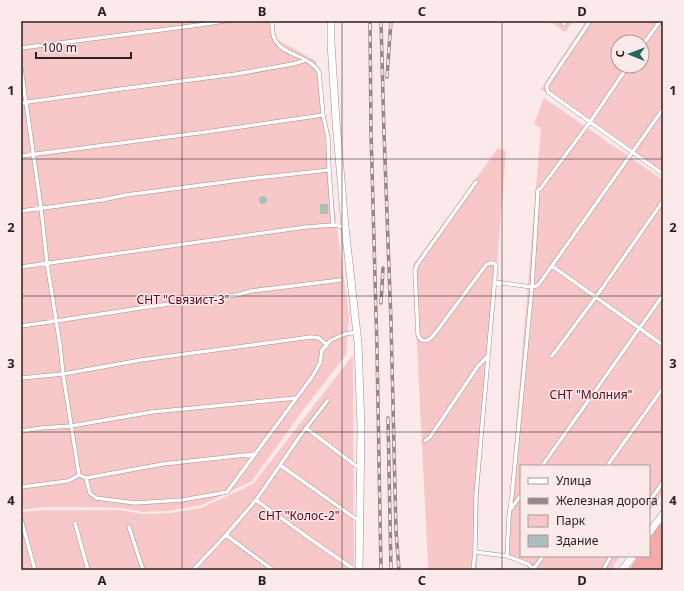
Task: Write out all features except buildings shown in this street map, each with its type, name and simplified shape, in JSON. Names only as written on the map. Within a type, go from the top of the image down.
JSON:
[{"type":"street","points":[[331,21],[336,121],[345,227],[358,343],[361,428],[360,570]]},
{"type":"street","points":[[650,532],[663,514]]},
{"type":"street","points":[[622,570],[632,557]]},
{"type":"lane","points":[[21,48],[224,21]]},
{"type":"lane","points":[[272,21],[273,34],[276,41],[290,52],[310,62],[319,72],[323,115],[328,138],[333,225]]},
{"type":"lane","points":[[590,21],[547,85],[548,92],[663,174]]},
{"type":"lane","points":[[650,35],[660,21]]},
{"type":"lane","points":[[21,103],[236,74],[293,64],[306,60]]},
{"type":"lane","points":[[21,68],[34,154],[47,263],[79,475]]},
{"type":"lane","points":[[507,556],[532,287],[538,190],[590,122],[623,74]]},
{"type":"lane","points":[[494,282],[532,287],[539,284],[663,110]]},
{"type":"lane","points":[[21,156],[323,115]]},
{"type":"lane","points":[[21,211],[102,200],[133,194],[329,170]]},
{"type":"lane","points":[[473,570],[475,552],[476,495],[496,265],[494,263],[490,263],[486,265],[428,341],[420,339],[418,335],[415,271],[416,267],[476,182]]},
{"type":"lane","points":[[552,356],[596,297],[663,201]]},
{"type":"lane","points":[[21,267],[306,227],[333,225],[345,227]]},
{"type":"lane","points":[[552,266],[663,345]]},
{"type":"lane","points":[[21,326],[237,295],[252,291],[341,280]]},
{"type":"lane","points":[[543,465],[663,295]]},
{"type":"lane","points":[[86,478],[90,493],[96,498],[135,504],[182,500],[226,492],[312,377],[320,363],[322,350],[331,340],[345,334],[357,332]]},
{"type":"lane","points":[[21,378],[63,374],[141,360],[311,337],[319,338],[327,345]]},
{"type":"lane","points":[[425,441],[430,437],[482,360],[488,356]]},
{"type":"lane","points":[[608,465],[663,388]]},
{"type":"lane","points":[[21,431],[71,426],[152,412],[296,398]]},
{"type":"lane","points":[[196,569],[256,500],[306,428],[328,400]]},
{"type":"lane","points":[[306,428],[360,469]]},
{"type":"lane","points":[[79,475],[86,478],[163,464],[255,454]]},
{"type":"lane","points":[[280,465],[360,522]]},
{"type":"lane","points":[[21,487],[68,481],[79,475]]},
{"type":"lane","points":[[650,501],[663,482]]},
{"type":"lane","points":[[510,511],[520,496]]},
{"type":"lane","points":[[256,500],[355,570]]},
{"type":"lane","points":[[21,519],[35,570]]},
{"type":"lane","points":[[74,523],[88,570]]},
{"type":"lane","points":[[129,528],[143,570]]},
{"type":"lane","points":[[226,535],[273,570]]},
{"type":"lane","points":[[475,552],[507,556],[528,564],[534,570],[542,557]]},
{"type":"lane","points":[[603,570],[610,557]]},
{"type":"green space","name":"СНТ \"Связист-3\"","points":[[21,21],[274,21],[276,39],[316,61],[349,316],[346,355],[303,410],[252,481],[202,505],[168,511],[143,512],[122,508],[86,507],[44,507],[21,510]]},
{"type":"green space","points":[[550,21],[573,21],[565,32]]},
{"type":"green space","points":[[586,21],[663,21],[663,173],[541,89]]},
{"type":"green space","name":"СНТ \"Молния\"","points":[[544,98],[663,180],[663,492],[650,511],[650,465],[520,465],[520,557],[619,557],[611,570],[528,570],[530,568],[522,563],[505,558],[541,128],[534,124]]},
{"type":"green space","points":[[498,148],[506,151],[479,491],[477,570],[429,570],[413,265]]},
{"type":"green space","name":"СНТ \"Колос-2\"","points":[[353,355],[354,570],[21,570],[21,512],[43,510],[119,510],[144,514],[170,513],[201,508],[253,484]]},
{"type":"shaded area","points":[[663,519],[663,570],[629,570],[637,557],[650,557],[650,538]]},
{"type":"railway","points":[[381,21],[396,531],[399,570]]},
{"type":"railway","points":[[387,77],[391,21]]},
{"type":"railway","points":[[370,24],[381,570]]},
{"type":"railway","points":[[381,303],[383,268]]},
{"type":"railway","points":[[388,418],[391,570]]}]
